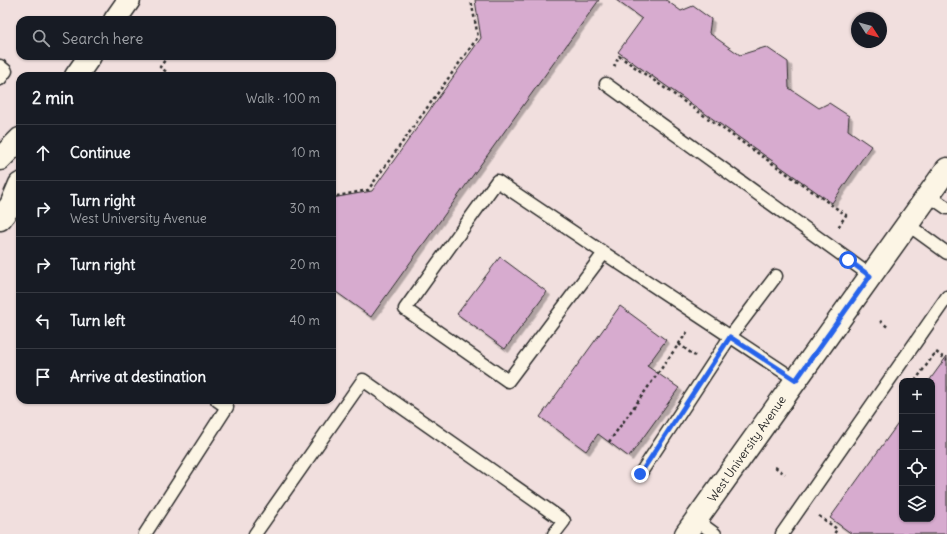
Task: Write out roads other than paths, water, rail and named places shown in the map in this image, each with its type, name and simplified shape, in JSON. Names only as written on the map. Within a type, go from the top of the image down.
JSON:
[{"type":"street","points":[[118,16],[129,0]]},
{"type":"street","points":[[79,72],[87,60]]},
{"type":"street","points":[[0,159],[16,143]]},
{"type":"street","name":"West University Avenue","points":[[691,527],[947,169]]},
{"type":"street","points":[[0,219],[10,205],[16,192]]},
{"type":"lane","points":[[0,66],[6,71],[0,79]]},
{"type":"lane","points":[[606,84],[870,276]]},
{"type":"lane","points":[[604,253],[508,380],[405,310],[497,181],[796,380]]},
{"type":"lane","points":[[928,195],[947,208]]},
{"type":"lane","points":[[907,224],[947,253]]},
{"type":"lane","points":[[640,474],[730,337],[776,276]]},
{"type":"lane","points":[[782,534],[947,297]]},
{"type":"lane","points":[[255,534],[363,380],[564,521],[554,534]]},
{"type":"lane","points":[[145,534],[227,408],[222,404]]},
{"type":"lane","points":[[691,527],[715,534]]}]
